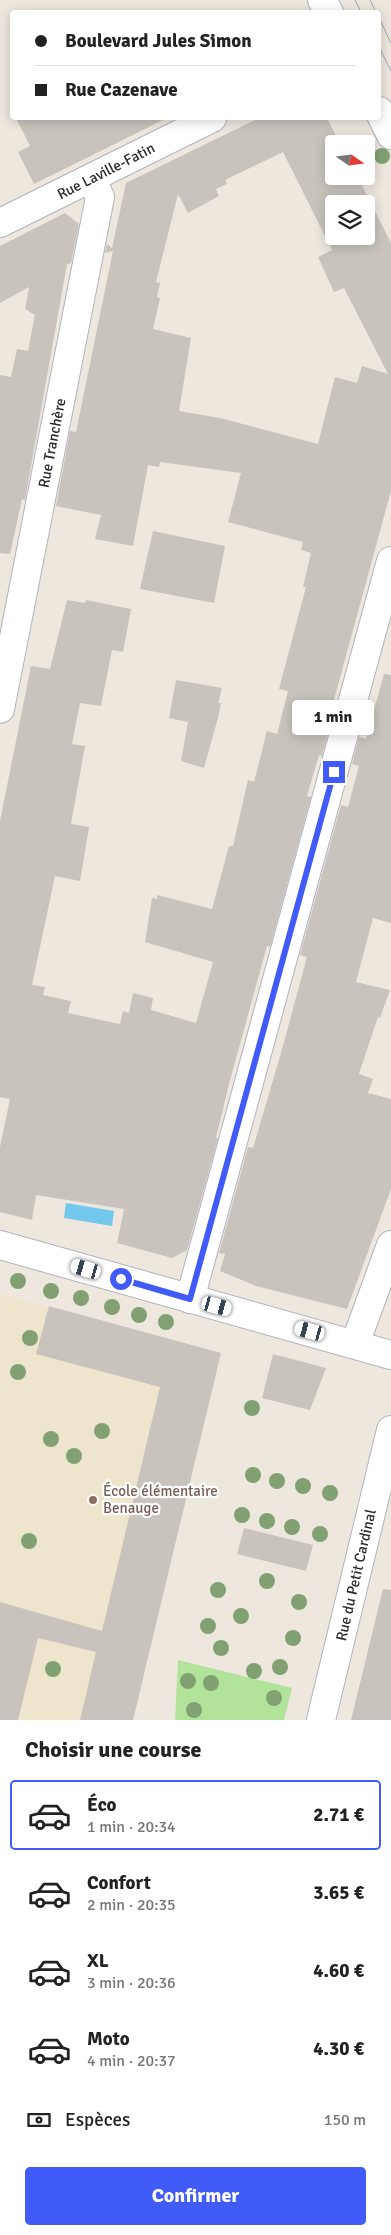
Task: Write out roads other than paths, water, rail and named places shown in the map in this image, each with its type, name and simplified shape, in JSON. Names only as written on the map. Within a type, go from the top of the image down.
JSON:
[{"type":"street","points":[[381,115],[391,135]]},
{"type":"street","name":"Rue Laville-Fatin","points":[[0,223],[208,120]]},
{"type":"street","name":"Rue Tranchère","points":[[0,709],[100,197],[91,178]]},
{"type":"street","points":[[190,1299],[391,561]]},
{"type":"street","points":[[0,1245],[391,1355]]},
{"type":"street","points":[[355,1344],[391,1245]]},
{"type":"street","name":"Rue du Petit Cardinal","points":[[321,1720],[391,1430]]},
{"type":"water","points":[[66,1203],[114,1211],[112,1226],[64,1218]]},
{"type":"tram line","points":[[355,0],[360,10]]},
{"type":"tram line","points":[[370,0],[375,10]]},
{"type":"tram line","points":[[381,22],[391,43]]},
{"type":"tram line","points":[[381,51],[391,71]]},
{"type":"place","name":"École élémentaire Benauge","points":[[93,1500]]}]
